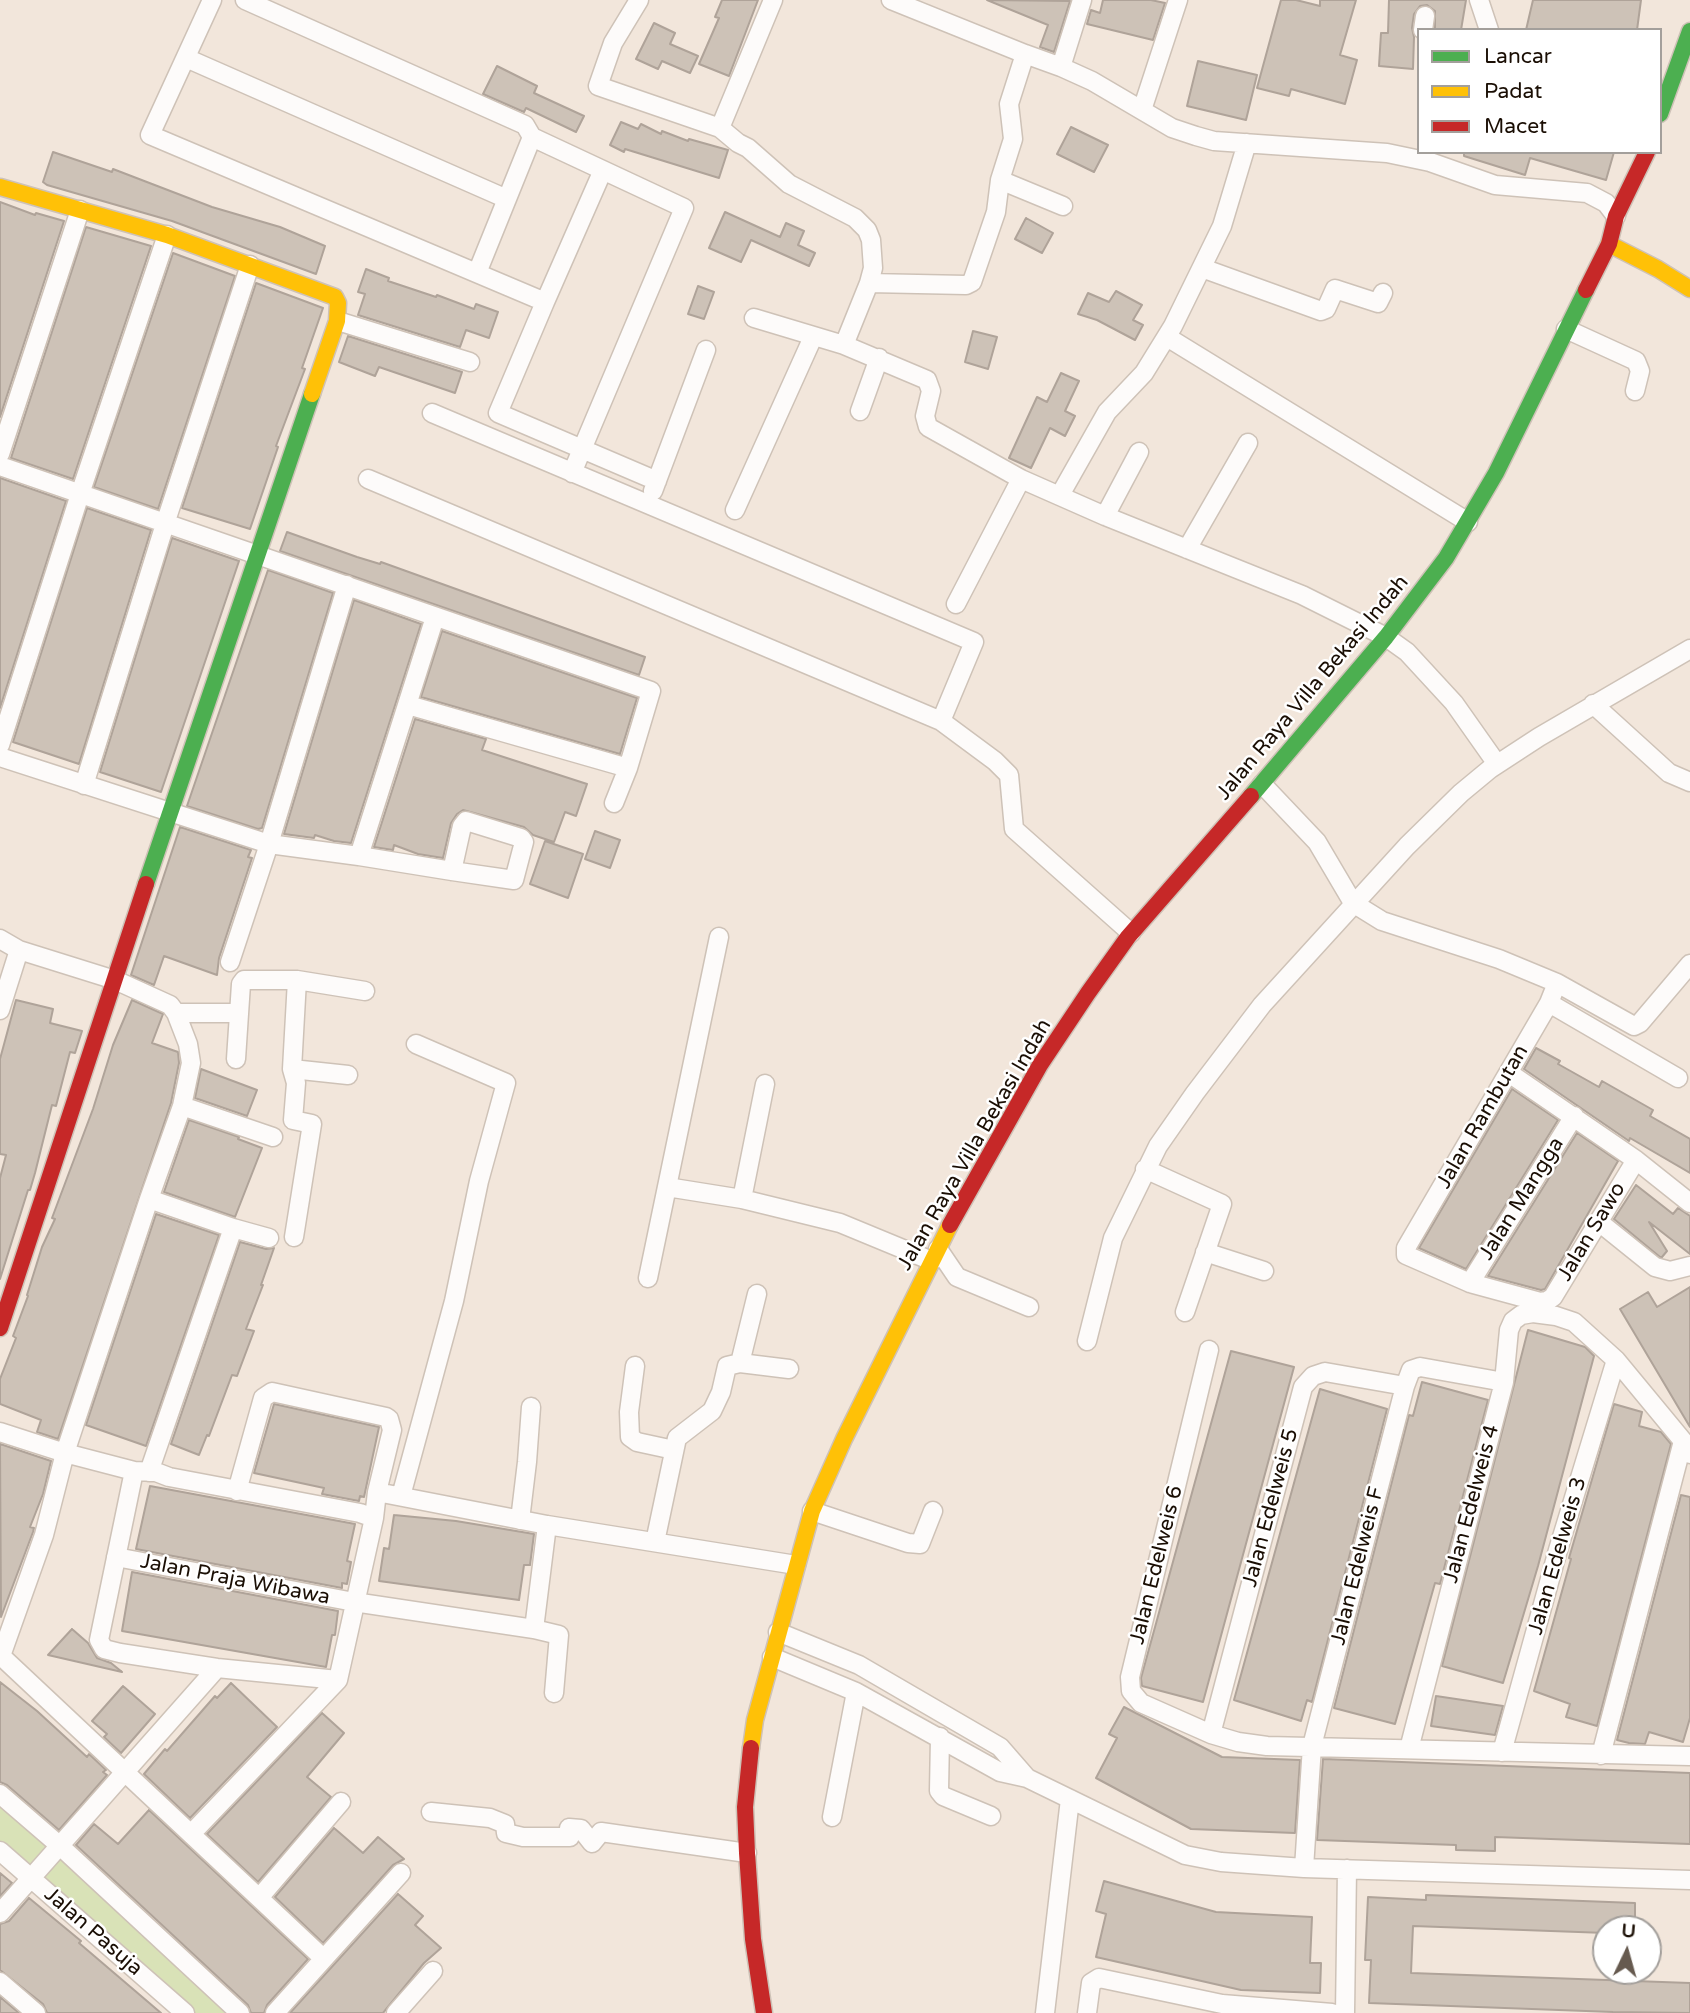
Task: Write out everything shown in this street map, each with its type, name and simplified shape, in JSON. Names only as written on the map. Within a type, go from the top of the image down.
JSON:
[{"type":"main road","points":[[1662,108],[1690,31]]},
{"type":"main road","name":"Jalan Raya Villa Bekasi Indah","points":[[764,2013],[753,1939],[747,1853],[745,1807],[749,1759],[755,1720],[796,1565],[812,1511],[844,1438],[935,1255],[1040,1065],[1131,933],[1386,637],[1446,558],[1496,472],[1609,244],[1616,216],[1646,154]]},
{"type":"main road","points":[[0,187],[167,235],[335,297],[339,321],[169,813],[0,1328]]},
{"type":"main road","points":[[1609,244],[1690,289]]},
{"type":"street","points":[[212,0],[150,135],[545,302]]},
{"type":"street","points":[[245,0],[525,125],[532,137],[684,208],[572,472]]},
{"type":"street","points":[[639,0],[613,43],[598,86],[720,128],[738,144],[748,148],[789,184],[855,218],[867,230],[873,256],[869,282],[844,345]]},
{"type":"street","points":[[720,128],[773,0]]},
{"type":"street","points":[[891,0],[1061,66],[1172,128],[1196,136],[1214,141],[1247,144],[1366,150],[1432,157],[1495,185],[1587,193],[1606,202],[1616,216]]},
{"type":"street","points":[[1061,66],[1082,0]]},
{"type":"street","points":[[1142,110],[1178,0]]},
{"type":"street","points":[[1479,0],[1488,28]]},
{"type":"street","points":[[869,282],[965,285],[972,282],[996,212],[1000,180],[1013,139],[1009,104],[1025,54]]},
{"type":"street","points":[[186,58],[507,199]]},
{"type":"street","points":[[477,273],[532,137]]},
{"type":"street","points":[[1060,495],[1107,412],[1144,373],[1167,337],[1222,226],[1247,144]]},
{"type":"street","points":[[603,170],[498,413],[657,481]]},
{"type":"street","points":[[1000,180],[1063,206]]},
{"type":"street","points":[[0,454],[80,210]]},
{"type":"street","points":[[0,745],[167,235]]},
{"type":"street","points":[[83,785],[250,265]]},
{"type":"street","points":[[1202,268],[1321,310],[1326,309],[1335,289],[1378,303],[1383,293]]},
{"type":"street","points":[[754,318],[844,345],[927,380],[931,391],[925,416],[928,427],[1021,479],[1302,596],[1386,637],[1407,652],[1454,703],[1497,764]]},
{"type":"street","points":[[339,321],[470,362]]},
{"type":"street","points":[[1566,329],[1636,361],[1640,371],[1635,391]]},
{"type":"street","points":[[735,510],[813,337]]},
{"type":"street","points":[[1167,337],[1468,522]]},
{"type":"street","points":[[649,505],[706,350]]},
{"type":"street","points":[[860,411],[879,358]]},
{"type":"street","points":[[432,413],[974,642],[941,721]]},
{"type":"street","points":[[1187,550],[1248,443]]},
{"type":"street","points":[[1105,516],[1139,452]]},
{"type":"street","points":[[0,466],[651,691],[628,768],[614,803]]},
{"type":"street","points":[[368,479],[941,721],[995,761],[1009,775],[1014,830],[1131,933]]},
{"type":"street","points":[[956,604],[1021,479]]},
{"type":"street","points":[[230,962],[269,844],[347,585]]},
{"type":"street","points":[[359,856],[435,617]]},
{"type":"street","points":[[1087,1341],[1113,1238],[1145,1169],[1195,1093],[1262,1006],[1353,903],[1452,802],[1497,764],[1592,704],[1690,649]]},
{"type":"street","points":[[1592,704],[1669,773],[1690,782]]},
{"type":"street","points":[[408,705],[628,768]]},
{"type":"street","points":[[0,757],[269,844],[452,871]]},
{"type":"street","points":[[1262,784],[1317,842],[1353,903],[1382,921],[1472,949],[1557,983],[1634,1026],[1687,974]]},
{"type":"street","points":[[648,1278],[719,937]]},
{"type":"street","points":[[0,940],[19,950],[115,980],[170,1005],[188,1044],[191,1063],[182,1106],[65,1453],[44,1535],[1,1656],[323,1958]]},
{"type":"street","points":[[0,1010],[19,950]]},
{"type":"street","points":[[236,1059],[241,984],[244,980],[297,980],[365,991]]},
{"type":"street","points":[[294,1237],[312,1124],[292,1120],[296,1083],[292,1069],[297,980]]},
{"type":"street","name":"Jalan Rambutan","points":[[1470,1283],[1407,1257],[1405,1250],[1549,1003],[1557,983]]},
{"type":"street","points":[[1549,1003],[1678,1078]]},
{"type":"street","points":[[176,1013],[239,1013]]},
{"type":"street","points":[[401,1496],[454,1301],[479,1181],[506,1083],[416,1044]]},
{"type":"street","points":[[292,1069],[348,1075]]},
{"type":"street","points":[[1509,1073],[1636,1160],[1690,1203]]},
{"type":"street","points":[[742,1199],[765,1084]]},
{"type":"street","points":[[182,1106],[273,1137]]},
{"type":"street","name":"Jalan Mangga","points":[[1470,1283],[1574,1116]]},
{"type":"street","name":"Jalan Sawo","points":[[1470,1283],[1540,1302],[1553,1297],[1636,1160]]},
{"type":"street","points":[[1145,1169],[1222,1203],[1185,1312]]},
{"type":"street","points":[[667,1187],[742,1199],[840,1223],[935,1255],[957,1277],[1029,1307]]},
{"type":"street","points":[[149,1199],[269,1238]]},
{"type":"street","points":[[1599,1222],[1654,1267],[1670,1271],[1690,1266]]},
{"type":"street","points":[[233,1228],[142,1471],[116,1557],[99,1640],[104,1648],[120,1653],[216,1668],[338,1680]]},
{"type":"street","points":[[1205,1252],[1264,1271]]},
{"type":"street","points":[[740,1363],[757,1294]]},
{"type":"street","name":"Jalan Edelweis 4","points":[[1409,1749],[1504,1381],[1509,1329],[1513,1321],[1521,1315],[1533,1313],[1574,1322],[1616,1360]]},
{"type":"street","name":"Jalan Edelweis 6","points":[[1209,1350],[1130,1677],[1131,1691],[1141,1703],[1211,1734],[1238,1742],[1267,1746],[1690,1756]]},
{"type":"street","points":[[1601,1755],[1686,1448],[1616,1360]]},
{"type":"street","name":"Jalan Edelweis 3","points":[[1503,1752],[1558,1550],[1616,1360]]},
{"type":"street","points":[[655,1542],[677,1438],[704,1418],[716,1404],[727,1366],[740,1363],[789,1369]]},
{"type":"street","points":[[635,1366],[629,1412],[630,1437],[637,1442],[674,1450]]},
{"type":"street","points":[[1405,1386],[1411,1370],[1420,1367],[1504,1381]]},
{"type":"street","name":"Jalan Edelweis 5","points":[[1211,1734],[1303,1387],[1313,1376],[1325,1372],[1405,1386]]},
{"type":"street","name":"Jalan Edelweis F","points":[[1304,1868],[1312,1746],[1405,1386]]},
{"type":"street","points":[[191,1834],[338,1680],[392,1430],[389,1419],[272,1392],[263,1398],[237,1491]]},
{"type":"street","points":[[520,1520],[531,1407]]},
{"type":"street","points":[[0,1432],[65,1453],[142,1471],[360,1513],[374,1518]]},
{"type":"street","points":[[377,1492],[547,1525],[796,1565]]},
{"type":"street","points":[[812,1511],[908,1543],[920,1544],[933,1511]]},
{"type":"street","points":[[547,1525],[534,1629],[559,1635],[554,1693]]},
{"type":"street","name":"Jalan Praja Wibawa","points":[[116,1557],[354,1602],[534,1629]]},
{"type":"street","points":[[778,1632],[859,1665],[1000,1747],[1027,1778]]},
{"type":"street","points":[[772,1657],[856,1692],[1000,1772],[1027,1778],[1185,1854],[1221,1862],[1304,1868],[1690,1880]]},
{"type":"street","points":[[0,1913],[216,1668]]},
{"type":"street","points":[[832,1817],[856,1692]]},
{"type":"street","points":[[940,1737],[939,1791],[943,1796],[991,1816]]},
{"type":"street","points":[[0,1794],[240,2013]]},
{"type":"street","points":[[1045,2013],[1070,1799]]},
{"type":"street","points":[[260,1898],[341,1802]]},
{"type":"street","points":[[431,1812],[489,1818],[505,1824],[506,1833],[523,1837],[570,1837],[569,1828],[581,1829],[592,1843],[601,1832],[747,1853]]},
{"type":"street","name":"Jalan Pasuja","points":[[0,1851],[185,2013]]},
{"type":"street","points":[[1345,2013],[1347,1869]]},
{"type":"street","points":[[275,2013],[401,1873]]},
{"type":"street","points":[[396,2013],[433,1971]]},
{"type":"street","points":[[1087,2013],[1091,1983],[1099,1978],[1222,2004],[1332,2013]]},
{"type":"street","points":[[0,1982],[36,2013]]},
{"type":"green space","points":[[0,1794],[240,2013],[185,2013],[0,1851]]},
{"type":"building","points":[[722,0],[758,0],[729,76],[699,64],[719,18],[715,17]]},
{"type":"building","points":[[987,0],[1070,1],[1054,52],[1040,47],[1048,25]]},
{"type":"building","points":[[1103,0],[1151,0],[1165,3],[1153,40],[1087,24],[1091,10],[1100,13]]},
{"type":"building","points":[[1281,0],[1296,0],[1320,6],[1320,0],[1356,0],[1340,55],[1357,60],[1345,104],[1291,89],[1289,96],[1257,88]]},
{"type":"building","points":[[1389,0],[1466,0],[1461,28],[1435,28],[1435,11],[1427,5],[1420,6],[1414,14],[1412,28],[1413,69],[1379,66],[1381,33],[1388,33]]},
{"type":"building","points":[[1533,0],[1641,0],[1637,28],[1526,28]]},
{"type":"building","points":[[654,23],[675,33],[670,44],[698,56],[690,73],[662,61],[658,69],[636,59]]},
{"type":"building","points":[[1198,61],[1257,75],[1246,120],[1187,106]]},
{"type":"building","points":[[497,66],[537,86],[534,93],[584,116],[576,132],[526,108],[524,112],[483,94]]},
{"type":"building","points":[[621,122],[638,129],[641,124],[661,134],[662,131],[688,141],[689,139],[728,150],[719,178],[625,149],[624,152],[610,145]]},
{"type":"building","points":[[1071,127],[1108,145],[1094,172],[1057,154]]},
{"type":"building","points":[[53,152],[112,172],[113,169],[212,207],[280,227],[325,246],[316,274],[172,221],[47,185],[43,182]]},
{"type":"building","points":[[1613,154],[1606,180],[1530,158],[1525,175],[1464,156]]},
{"type":"building","points":[[0,202],[35,215],[36,213],[64,221],[0,417]]},
{"type":"building","points":[[725,212],[780,237],[786,223],[804,231],[798,245],[815,253],[809,266],[751,240],[741,262],[709,248]]},
{"type":"building","points":[[1026,218],[1053,233],[1042,253],[1015,239]]},
{"type":"building","points":[[86,227],[151,246],[73,479],[11,458]]},
{"type":"building","points":[[173,253],[235,276],[158,509],[94,487]]},
{"type":"building","points":[[366,269],[389,278],[388,281],[436,297],[437,295],[474,309],[476,304],[498,312],[489,338],[466,330],[460,347],[358,315],[365,294],[358,292]]},
{"type":"building","points":[[256,283],[323,308],[250,529],[182,508]]},
{"type":"building","points":[[698,286],[714,292],[704,319],[688,314]]},
{"type":"building","points":[[1116,291],[1142,305],[1133,320],[1143,325],[1135,340],[1097,320],[1078,314],[1088,293],[1109,302]]},
{"type":"building","points":[[973,331],[997,337],[988,369],[965,362]]},
{"type":"building","points":[[348,336],[462,372],[455,393],[379,367],[375,376],[339,362]]},
{"type":"building","points":[[1061,373],[1079,381],[1065,411],[1075,416],[1065,436],[1050,428],[1031,468],[1009,458],[1037,397],[1047,402]]},
{"type":"building","points":[[0,478],[66,501],[0,708]]},
{"type":"building","points":[[87,508],[151,530],[79,764],[13,742]]},
{"type":"building","points":[[287,532],[357,557],[380,564],[381,562],[645,657],[639,675],[280,551]]},
{"type":"building","points":[[172,538],[239,561],[161,792],[100,772]]},
{"type":"building","points":[[268,570],[333,593],[262,828],[258,829],[187,806]]},
{"type":"building","points":[[354,600],[421,624],[351,843],[315,835],[314,838],[284,834]]},
{"type":"building","points":[[442,631],[637,698],[620,754],[421,697]]},
{"type":"building","points":[[415,719],[486,739],[482,750],[587,784],[576,816],[565,812],[554,842],[533,835],[524,827],[463,810],[451,823],[443,858],[418,854],[394,845],[393,850],[374,847]]},
{"type":"building","points":[[180,827],[251,850],[248,857],[252,858],[219,958],[217,975],[164,956],[154,985],[131,975]]},
{"type":"building","points":[[595,831],[620,840],[610,868],[585,859]]},
{"type":"building","points":[[545,841],[583,854],[568,898],[530,884]]},
{"type":"building","points":[[16,1000],[53,1009],[50,1023],[82,1031],[75,1053],[70,1052],[56,1106],[52,1105],[30,1190],[0,1279],[0,1178],[6,1155],[0,1154],[0,1059]]},
{"type":"building","points":[[132,1000],[163,1014],[152,1043],[178,1052],[179,1063],[171,1103],[58,1439],[37,1432],[41,1420],[0,1404],[0,1379],[16,1338],[13,1336],[42,1247],[55,1219],[52,1218],[93,1109],[113,1045]]},
{"type":"building","points":[[1536,1048],[1599,1087],[1602,1081],[1653,1110],[1650,1116],[1690,1139],[1690,1173],[1630,1138],[1629,1141],[1524,1069]]},
{"type":"building","points":[[201,1069],[257,1090],[247,1116],[195,1098]]},
{"type":"building","points":[[1512,1089],[1558,1120],[1466,1269],[1419,1248]]},
{"type":"building","points":[[189,1120],[262,1148],[235,1217],[164,1192]]},
{"type":"building","points":[[1577,1133],[1618,1161],[1545,1289],[1488,1276]]},
{"type":"building","points":[[1636,1185],[1673,1214],[1678,1208],[1690,1216],[1690,1254],[1649,1222],[1667,1251],[1660,1257],[1614,1219]]},
{"type":"building","points":[[156,1214],[219,1235],[146,1446],[86,1425]]},
{"type":"building","points":[[240,1242],[266,1249],[274,1248],[246,1329],[254,1331],[237,1376],[232,1375],[199,1455],[171,1444]]},
{"type":"building","points":[[1690,1287],[1690,1427],[1620,1309],[1648,1292],[1657,1307]]},
{"type":"building","points":[[1528,1330],[1585,1347],[1594,1356],[1538,1566],[1503,1683],[1442,1666]]},
{"type":"building","points":[[1231,1351],[1294,1367],[1203,1702],[1142,1686],[1141,1678]]},
{"type":"building","points":[[1422,1382],[1488,1400],[1440,1584],[1435,1583],[1395,1724],[1334,1708],[1409,1415],[1413,1416]]},
{"type":"building","points":[[1320,1389],[1387,1409],[1312,1702],[1307,1700],[1301,1721],[1234,1700]]},
{"type":"building","points":[[274,1404],[379,1427],[364,1497],[360,1496],[359,1501],[322,1494],[324,1488],[254,1473]]},
{"type":"building","points":[[1614,1404],[1642,1412],[1639,1426],[1661,1432],[1671,1444],[1597,1726],[1566,1717],[1570,1704],[1534,1691]]},
{"type":"building","points":[[0,1444],[51,1461],[43,1494],[30,1527],[34,1528],[33,1532],[1,1617]]},
{"type":"building","points":[[150,1486],[355,1524],[347,1561],[351,1562],[347,1584],[342,1583],[342,1588],[136,1549]]},
{"type":"building","points":[[1681,1495],[1690,1497],[1690,1718],[1683,1742],[1649,1732],[1645,1744],[1629,1743],[1617,1740]]},
{"type":"building","points":[[394,1515],[456,1521],[534,1534],[530,1565],[524,1565],[519,1600],[379,1581],[384,1548],[389,1549]]},
{"type":"building","points":[[132,1572],[338,1611],[326,1667],[122,1631]]},
{"type":"building","points":[[72,1629],[88,1643],[97,1658],[111,1663],[122,1672],[48,1655]]},
{"type":"building","points":[[0,1682],[37,1711],[87,1757],[89,1754],[106,1770],[103,1772],[107,1775],[59,1830],[0,1782]]},
{"type":"building","points":[[231,1683],[277,1727],[190,1818],[144,1774],[215,1696],[217,1698]]},
{"type":"building","points":[[123,1686],[155,1714],[121,1753],[104,1737],[107,1734],[92,1721]]},
{"type":"building","points":[[1436,1696],[1503,1706],[1495,1735],[1431,1726]]},
{"type":"building","points":[[1124,1707],[1222,1757],[1300,1760],[1295,1833],[1191,1829],[1096,1778],[1117,1738],[1109,1734]]},
{"type":"building","points":[[322,1713],[344,1733],[307,1777],[331,1797],[258,1882],[207,1834]]},
{"type":"building","points":[[1323,1759],[1690,1773],[1690,1844],[1495,1837],[1495,1851],[1456,1850],[1456,1845],[1317,1840]]},
{"type":"building","points":[[149,1810],[308,1959],[267,2005],[264,2013],[251,2013],[248,2005],[76,1845],[94,1824],[118,1844]]},
{"type":"building","points":[[334,1828],[363,1853],[378,1837],[404,1859],[393,1865],[323,1943],[275,1897]]},
{"type":"building","points":[[0,1873],[12,1883],[0,1896]]},
{"type":"building","points":[[1104,1881],[1216,1912],[1312,1917],[1310,1963],[1321,1963],[1320,1993],[1241,1990],[1096,1957],[1106,1914],[1096,1911]]},
{"type":"building","points":[[398,1894],[423,1916],[415,1925],[441,1948],[424,1963],[383,2013],[290,2013]]},
{"type":"building","points":[[1426,1895],[1635,1903],[1635,1915],[1592,1915],[1592,1932],[1413,1926],[1411,1973],[1592,1979],[1592,1985],[1690,1983],[1690,2013],[1369,2003],[1371,1960],[1365,1960],[1368,1897],[1426,1900]]},
{"type":"building","points":[[29,1898],[161,2013],[47,2013],[43,2004],[0,1970],[0,1924],[9,1921]]},
{"type":"building","points":[[0,1997],[19,2013],[0,2013]]},
{"type":"traffic: fast","points":[[1662,108],[1690,31]]},
{"type":"traffic: fast","points":[[1251,796],[1386,637],[1446,558],[1496,473],[1586,290]]},
{"type":"traffic: fast","points":[[146,884],[312,394]]},
{"type":"traffic: slow","points":[[0,187],[167,235],[335,297],[338,303],[337,321],[312,394]]},
{"type":"traffic: slow","points":[[1609,244],[1690,289]]},
{"type":"traffic: slow","points":[[751,1748],[755,1720],[812,1511],[844,1439],[950,1225]]},
{"type":"traffic: jam","points":[[1586,290],[1609,244],[1616,216],[1646,154]]},
{"type":"traffic: jam","points":[[950,1225],[1040,1065],[1088,993],[1128,937],[1251,796]]},
{"type":"traffic: jam","points":[[0,1328],[146,884]]},
{"type":"traffic: jam","points":[[751,1748],[745,1807],[747,1853],[753,1939],[764,2013]]}]
